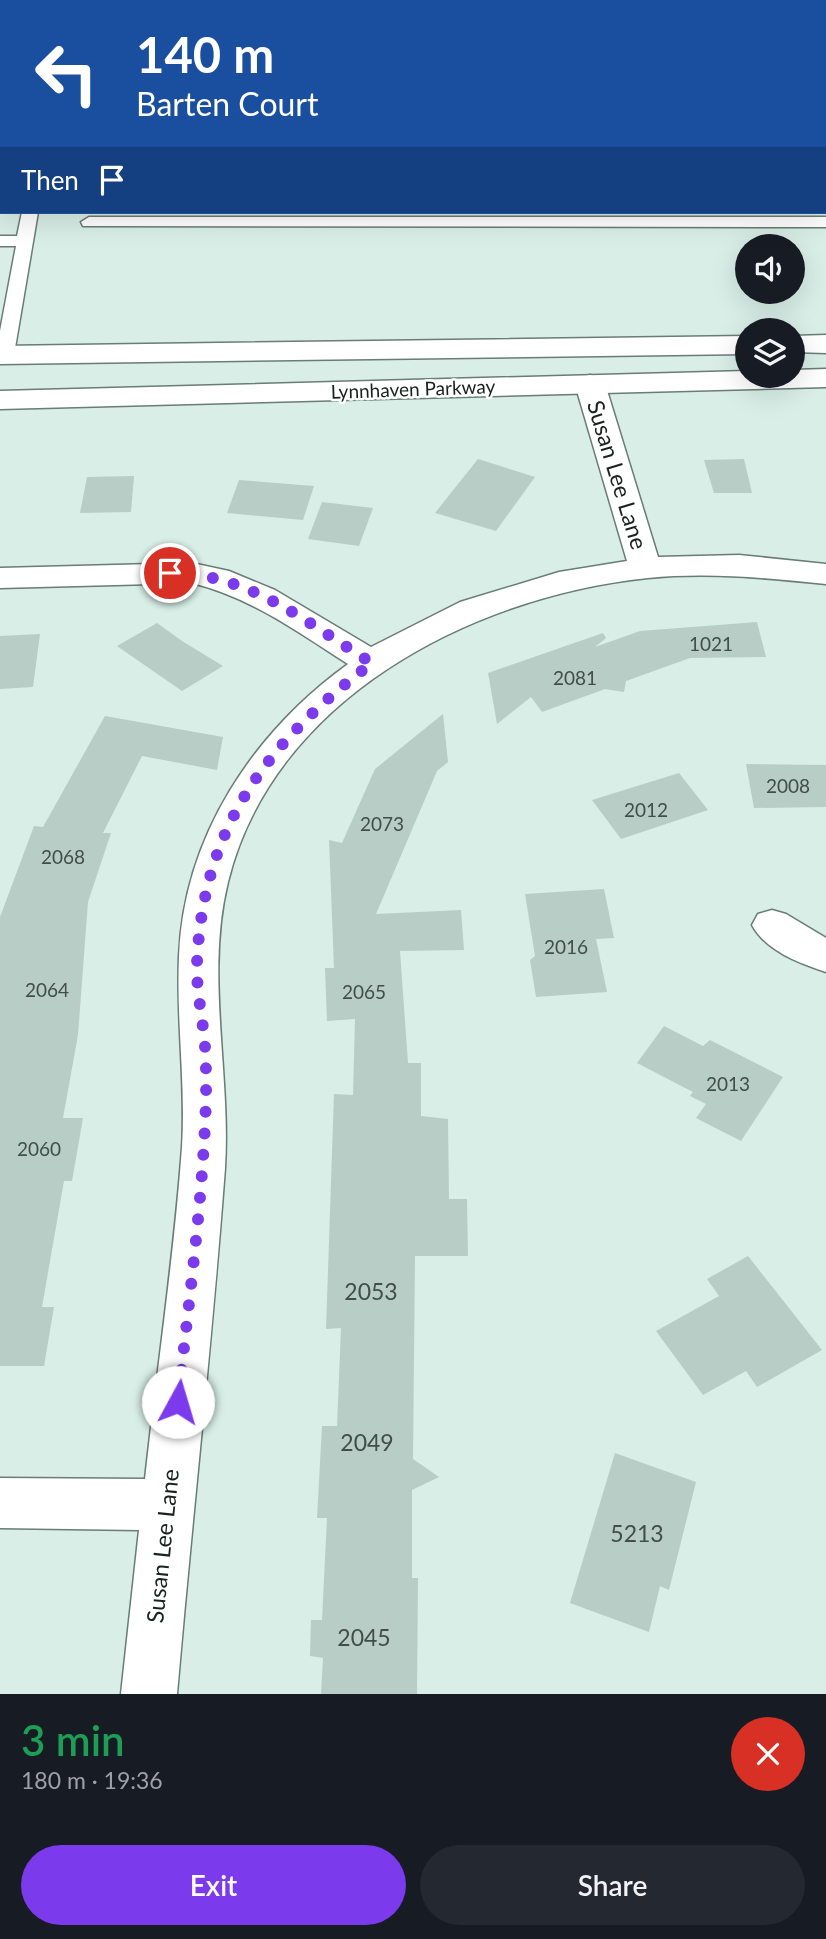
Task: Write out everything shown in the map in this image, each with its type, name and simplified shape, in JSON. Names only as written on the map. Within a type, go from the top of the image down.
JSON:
[{"type":"street","points":[[805,344],[826,344]]},
{"type":"street","name":"Lynnhaven Parkway","points":[[2,354],[735,345]]},
{"type":"street","name":"Lynnhaven Parkway","points":[[0,400],[826,378]]},
{"type":"street","name":"Susan Lee Lane","points":[[590,384],[645,567]]},
{"type":"street","name":"Susan Lee Lane","points":[[149,1694],[204,1143],[205,1050],[197,965],[203,905],[218,849],[244,796],[272,756],[321,702],[372,663],[423,632],[481,606],[543,585],[645,567],[712,565],[826,574]]},
{"type":"street","points":[[0,578],[192,573],[223,578],[250,588],[372,663]]},
{"type":"street","points":[[772,925],[792,940],[826,956]]},
{"type":"street","points":[[0,1503],[167,1505]]},
{"type":"lane","points":[[2,354],[7,301],[25,241],[30,214]]},
{"type":"lane","points":[[89,222],[784,217],[826,222]]},
{"type":"lane","points":[[0,241],[25,241]]},
{"type":"building","points":[[478,459],[535,477],[496,531],[435,513]]},
{"type":"building","points":[[744,459],[752,493],[714,493],[704,460]]},
{"type":"building","points":[[134,476],[131,512],[80,513],[87,477]]},
{"type":"building","points":[[239,480],[314,486],[303,520],[227,513]]},
{"type":"building","points":[[322,502],[373,508],[359,546],[308,539]]},
{"type":"building","points":[[757,622],[766,657],[690,658],[626,681],[624,692],[605,689],[542,712],[531,697],[497,724],[488,673],[603,633],[606,638],[595,647],[640,631]]},
{"type":"building","points":[[157,623],[223,666],[182,691],[117,646]]},
{"type":"building","points":[[40,634],[33,687],[0,689],[0,636]]},
{"type":"building","points":[[443,714],[448,762],[437,771],[376,914],[461,910],[464,950],[400,951],[408,1063],[421,1063],[421,1116],[448,1119],[449,1199],[467,1199],[468,1256],[415,1256],[413,1459],[439,1477],[412,1490],[412,1578],[418,1578],[417,1694],[321,1694],[323,1658],[310,1656],[311,1620],[322,1620],[327,1518],[317,1518],[322,1426],[337,1426],[341,1328],[326,1329],[334,1094],[353,1095],[355,1019],[327,1021],[325,968],[334,968],[329,840],[342,843],[375,769]]},
{"type":"building","points":[[105,716],[223,737],[217,770],[142,756],[103,833],[111,833],[88,902],[78,1035],[63,1118],[83,1118],[72,1181],[64,1181],[42,1307],[54,1307],[44,1366],[0,1366],[0,917],[34,826],[43,827]]},
{"type":"building","points":[[746,764],[826,765],[826,807],[754,808]]},
{"type":"building","points":[[679,773],[708,810],[621,839],[592,800]]},
{"type":"building","points":[[604,889],[614,938],[596,939],[607,992],[536,997],[530,960],[535,956],[525,894]]},
{"type":"building","points":[[664,1026],[703,1046],[710,1040],[783,1077],[741,1141],[696,1118],[706,1104],[690,1096],[693,1092],[637,1063]]},
{"type":"building","points":[[748,1256],[822,1350],[757,1387],[746,1371],[703,1395],[656,1331],[719,1296],[707,1279]]},
{"type":"building","points":[[615,1453],[696,1482],[669,1590],[660,1586],[649,1632],[570,1603]]},
{"type":"route","points":[[170,573],[223,578],[250,588],[372,663],[321,702],[279,746],[244,796],[218,849],[203,905],[197,965],[205,1050],[204,1143],[178,1402]]}]
